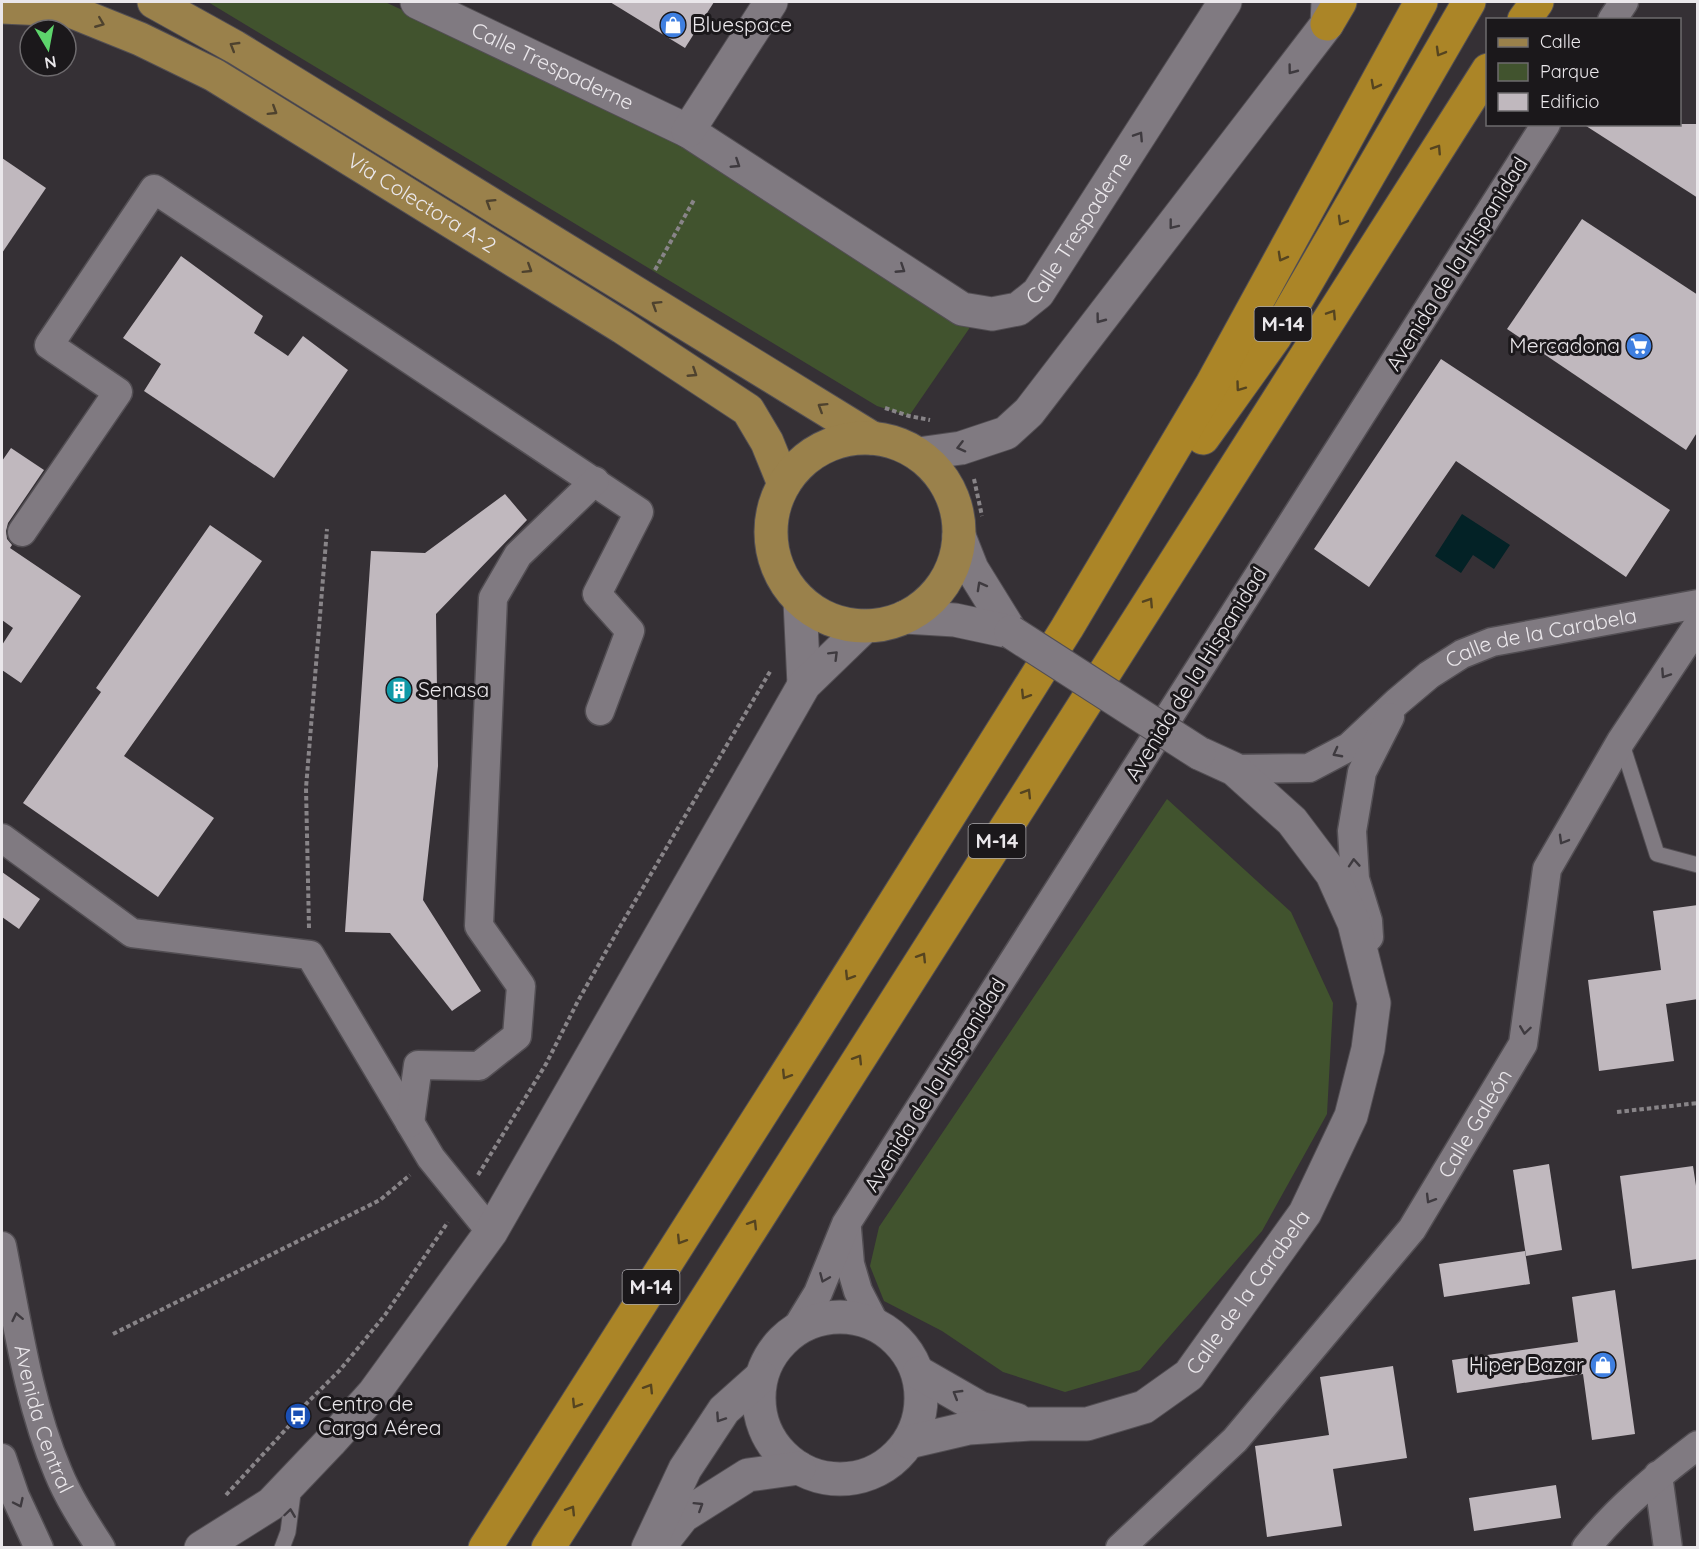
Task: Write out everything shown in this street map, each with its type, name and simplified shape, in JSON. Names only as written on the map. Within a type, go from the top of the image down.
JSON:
[{"type":"highway","name":"M-14","points":[[485,1548],[1067,628],[1275,337],[1469,2]]},
{"type":"highway","points":[[1512,18],[1518,2]]},
{"type":"highway","points":[[1525,18],[1537,2]]},
{"type":"highway","points":[[1067,628],[1212,384],[1416,6]]},
{"type":"highway","name":"M-14","points":[[548,1548],[1486,73]]},
{"type":"main road","name":"Vía Colectora A-2","points":[[159,3],[245,53],[872,438]]},
{"type":"main road","name":"Vía Colectora A-2","points":[[2,7],[68,10],[140,39],[214,75],[622,327],[748,410],[767,442],[784,484]]},
{"type":"main road","points":[[872,438],[896,443],[918,454],[936,469],[949,489],[957,512],[959,536],[952,569],[933,598],[904,617],[885,624],[865,626],[841,624],[819,615],[800,601],[784,581],[774,558],[770,532],[773,507],[784,484],[800,464],[821,448],[846,440],[872,438]]},
{"type":"street","name":"Calle Trespaderne","points":[[417,2],[688,131],[962,309],[992,314],[1018,309],[1038,293],[1225,2]]},
{"type":"street","points":[[688,131],[771,2]]},
{"type":"street","points":[[1613,18],[1624,2]]},
{"type":"street","points":[[918,454],[961,448],[1006,433],[1029,412],[1332,9]]},
{"type":"street","name":"Avenida de la Hispanidad","points":[[796,1329],[818,1293],[846,1224],[1545,126]]},
{"type":"street","points":[[22,532],[118,392],[50,345],[154,189],[639,512],[597,594],[630,631],[600,711]]},
{"type":"street","points":[[410,1122],[418,1065],[479,1066],[517,1036],[521,986],[479,926],[493,598],[518,555],[595,481]]},
{"type":"street","points":[[959,536],[972,569],[1011,632]]},
{"type":"street","points":[[800,601],[804,685]]},
{"type":"street","name":"Calle de la Carabela","points":[[1234,769],[1309,768],[1349,747],[1430,675],[1462,654],[1492,642],[1698,604]]},
{"type":"street","points":[[904,617],[955,620],[1011,632],[1199,753]]},
{"type":"street","points":[[201,1548],[271,1504],[374,1393],[491,1232],[804,685],[865,626]]},
{"type":"street","name":"Calle Galeón","points":[[1120,1548],[1235,1440],[1412,1229],[1524,1044],[1547,869],[1620,741],[1698,626]]},
{"type":"street","name":"Calle de la Carabela","points":[[1030,1424],[1086,1424],[1144,1407],[1189,1376],[1305,1213],[1351,1116],[1368,1049],[1374,1003],[1368,921],[1355,879],[1352,831],[1362,772],[1397,702]]},
{"type":"street","name":"Calle de la Carabela","points":[[1199,753],[1234,769],[1292,821],[1332,874],[1354,923],[1374,1003]]},
{"type":"street","name":"Calle de la Carabela","points":[[1199,753],[1281,832],[1317,882],[1339,929],[1368,1049]]},
{"type":"street","points":[[2,838],[132,933],[310,956],[431,1158],[491,1232]]},
{"type":"street","points":[[846,1224],[850,1264],[858,1291],[875,1324]]},
{"type":"street","name":"Avenida Central","points":[[2,1246],[35,1404],[48,1446],[76,1510],[101,1548]]},
{"type":"street","points":[[849,1316],[875,1324],[902,1343],[919,1373],[922,1396],[919,1420],[909,1442],[888,1464],[860,1478],[828,1479],[799,1468],[778,1452],[765,1429],[759,1403],[761,1377],[774,1350],[796,1329],[821,1318],[849,1316]]},
{"type":"street","points":[[919,1373],[980,1408],[1030,1424]]},
{"type":"street","points":[[648,1548],[685,1469],[724,1410],[761,1377]]},
{"type":"street","points":[[909,1442],[969,1428],[1030,1424]]},
{"type":"street","points":[[1586,1548],[1604,1526],[1658,1475],[1698,1445]]},
{"type":"street","points":[[2,1458],[15,1496],[39,1548]]},
{"type":"street","points":[[658,1548],[683,1516],[748,1475],[799,1468]]},
{"type":"street","points":[[1658,1475],[1668,1548]]},
{"type":"street","points":[[249,1548],[271,1504]]},
{"type":"lane","points":[[1620,741],[1657,854],[1698,865]]},
{"type":"lane","points":[[282,1548],[288,1532],[295,1478]]},
{"type":"path","points":[[655,271],[695,198]]},
{"type":"path","points":[[310,956],[306,788],[327,529]]},
{"type":"path","points":[[222,1499],[298,1416],[306,1404],[340,1370],[385,1315],[464,1198],[546,1064],[621,925],[771,670]]},
{"type":"path","points":[[1617,1112],[1698,1103]]},
{"type":"path","points":[[113,1334],[380,1200],[431,1158]]},
{"type":"green space","points":[[208,2],[385,2],[597,100],[694,150],[973,323],[909,416],[877,406]]},
{"type":"green space","points":[[1167,799],[1291,912],[1333,1003],[1327,1114],[1262,1231],[1140,1370],[1065,1392],[1003,1372],[942,1331],[884,1301],[870,1266],[879,1227]]},
{"type":"water","points":[[1462,514],[1510,545],[1494,569],[1473,555],[1461,573],[1435,556]]},
{"type":"building","name":"Bluespace","points":[[610,2],[714,2],[685,48]]},
{"type":"building","points":[[1698,124],[1698,198],[1586,126]]},
{"type":"building","points":[[2,158],[46,188],[2,253]]},
{"type":"building","points":[[1582,219],[1698,295],[1698,431],[1686,450],[1507,329]]},
{"type":"building","points":[[181,256],[263,316],[254,333],[288,356],[303,336],[348,370],[274,478],[144,391],[161,364],[123,338]]},
{"type":"building","points":[[1441,359],[1670,510],[1626,577],[1456,461],[1369,587],[1314,549]]},
{"type":"building","points":[[11,448],[44,470],[8,523],[6,531],[7,539],[12,545],[10,548],[81,596],[21,683],[2,670],[2,645],[13,628],[2,620],[2,461]]},
{"type":"building","name":"Senasa","points":[[505,494],[527,520],[436,614],[438,766],[423,900],[481,991],[452,1011],[390,933],[345,932],[371,551],[425,553]]},
{"type":"building","points":[[210,525],[262,561],[124,756],[214,818],[158,897],[23,803],[101,692],[96,688]]},
{"type":"building","points":[[2,872],[40,899],[19,929],[2,917]]},
{"type":"building","points":[[1698,905],[1698,999],[1666,1004],[1674,1061],[1599,1071],[1588,980],[1661,970],[1653,911]]},
{"type":"building","points":[[1549,1164],[1562,1250],[1526,1256],[1513,1170]]},
{"type":"building","points":[[1693,1166],[1698,1199],[1698,1259],[1632,1269],[1620,1176]]},
{"type":"building","points":[[1525,1251],[1530,1284],[1444,1297],[1439,1264]]},
{"type":"building","name":"Hiper Bazar","points":[[1615,1290],[1635,1434],[1592,1440],[1583,1374],[1457,1393],[1452,1360],[1578,1342],[1572,1297]]},
{"type":"building","points":[[1393,1366],[1407,1458],[1333,1469],[1342,1526],[1267,1537],[1255,1446],[1329,1435],[1320,1377]]},
{"type":"building","points":[[1556,1485],[1561,1518],[1474,1531],[1469,1498]]},
{"type":"place","name":"Bluespace","points":[[673,25]]},
{"type":"place","name":"Mercadona","points":[[1639,346]]},
{"type":"place","name":"Senasa","points":[[399,690]]},
{"type":"place","name":"Hiper Bazar","points":[[1603,1365]]},
{"type":"place","name":"Centro de Carga Aérea","points":[[298,1416]]}]
